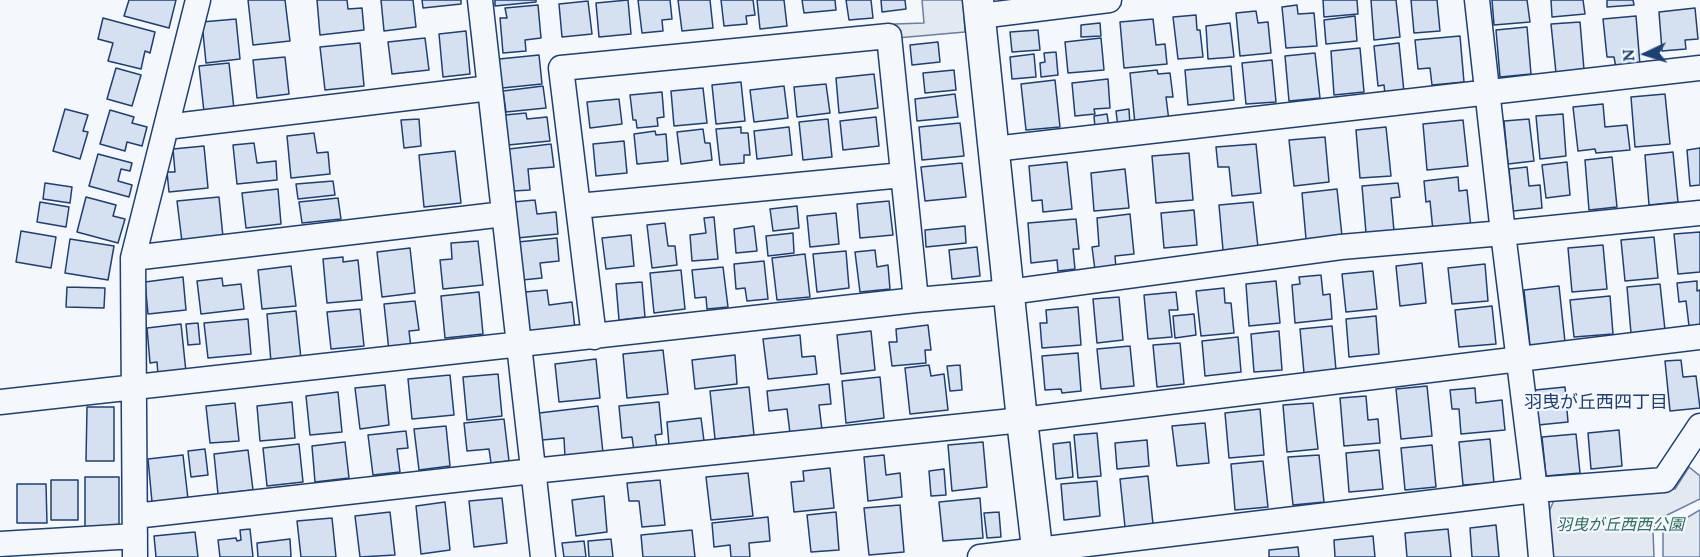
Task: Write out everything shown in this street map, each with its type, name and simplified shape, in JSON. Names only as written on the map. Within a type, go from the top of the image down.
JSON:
[{"type":"street","points":[[135,536],[133,258],[198,0]]},
{"type":"street","points":[[480,0],[543,557]]},
{"type":"street","points":[[1038,554],[979,8],[1109,0]]},
{"type":"street","points":[[1477,0],[1541,557]]},
{"type":"street","points":[[594,337],[561,68],[890,36],[915,300]]},
{"type":"street","points":[[994,149],[1700,68]]},
{"type":"street","points":[[166,127],[490,88]]},
{"type":"street","points":[[578,206],[903,175]]},
{"type":"street","points":[[0,402],[915,300],[1009,292],[1341,247],[1700,213]]},
{"type":"street","points":[[133,258],[504,214]]},
{"type":"street","points":[[0,544],[135,536],[533,471],[1022,420],[1700,337]]},
{"type":"street","points":[[980,557],[1038,554],[1535,490],[1664,480],[1700,426]]},
{"type":"green space","points":[[922,0],[963,0],[965,32],[897,38],[895,24],[924,23]]},
{"type":"green space","name":"羽曳が丘西西公園","points":[[1689,467],[1700,476],[1700,499],[1657,520],[1653,531],[1654,557],[1552,557],[1548,514],[1555,498],[1675,489]]},
{"type":"green space","points":[[1700,510],[1700,557],[1663,557],[1663,532]]},
{"type":"building","points":[[129,0],[176,0],[169,28],[124,16]]},
{"type":"building","points":[[248,0],[285,0],[290,41],[253,45]]},
{"type":"building","points":[[317,0],[347,0],[348,9],[362,8],[364,30],[320,35]]},
{"type":"building","points":[[381,0],[413,0],[416,27],[384,31]]},
{"type":"building","points":[[422,0],[461,0],[461,4],[423,8]]},
{"type":"building","points":[[495,0],[536,0],[536,2],[495,6]]},
{"type":"building","points":[[628,0],[631,34],[599,37],[596,3]]},
{"type":"building","points":[[638,0],[670,0],[672,19],[662,20],[663,31],[642,33]]},
{"type":"building","points":[[678,0],[710,0],[713,28],[682,31]]},
{"type":"building","points":[[721,0],[753,0],[755,15],[746,16],[747,24],[724,26]]},
{"type":"building","points":[[757,0],[784,0],[787,26],[760,29]]},
{"type":"building","points":[[802,0],[835,0],[836,10],[804,13]]},
{"type":"building","points":[[846,0],[871,0],[873,18],[849,20]]},
{"type":"building","points":[[881,0],[905,0],[906,9],[882,12]]},
{"type":"building","points":[[1323,0],[1357,0],[1358,14],[1324,17]]},
{"type":"building","points":[[1371,0],[1396,0],[1400,37],[1374,40]]},
{"type":"building","points":[[1411,0],[1437,0],[1440,31],[1414,33]]},
{"type":"building","points":[[1492,0],[1527,0],[1530,22],[1494,25]]},
{"type":"building","points":[[1551,0],[1583,0],[1585,14],[1552,17]]},
{"type":"building","points":[[1607,0],[1633,0],[1634,5],[1607,7]]},
{"type":"building","points":[[588,1],[592,34],[562,37],[559,4]]},
{"type":"building","points":[[538,5],[541,38],[525,40],[526,51],[503,53],[500,18],[507,18],[505,8]]},
{"type":"building","points":[[1297,5],[1298,14],[1314,13],[1317,46],[1286,48],[1282,7]]},
{"type":"building","points":[[1695,8],[1698,39],[1685,40],[1686,49],[1662,51],[1659,12]]},
{"type":"building","points":[[1256,11],[1258,23],[1268,22],[1271,53],[1240,56],[1236,13]]},
{"type":"building","points":[[1196,15],[1203,57],[1178,59],[1173,17]]},
{"type":"building","points":[[1355,16],[1357,41],[1326,44],[1324,20]]},
{"type":"building","points":[[1636,16],[1640,65],[1616,68],[1614,57],[1607,57],[1603,19]]},
{"type":"building","points":[[103,18],[155,32],[150,53],[145,51],[141,69],[108,61],[113,43],[98,39]]},
{"type":"building","points":[[236,19],[240,59],[206,63],[202,22]]},
{"type":"building","points":[[1153,19],[1156,45],[1165,44],[1167,64],[1124,68],[1120,22]]},
{"type":"building","points":[[1580,22],[1584,70],[1556,73],[1551,24]]},
{"type":"building","points":[[1100,23],[1101,36],[1081,37],[1081,25]]},
{"type":"building","points":[[1230,23],[1234,57],[1208,59],[1206,26]]},
{"type":"building","points":[[1527,27],[1531,74],[1500,77],[1496,30]]},
{"type":"building","points":[[1038,30],[1040,50],[1012,52],[1010,32]]},
{"type":"building","points":[[466,31],[470,74],[443,77],[439,34]]},
{"type":"building","points":[[1460,36],[1464,82],[1432,85],[1430,68],[1418,69],[1415,40]]},
{"type":"building","points":[[425,38],[429,70],[392,74],[388,42]]},
{"type":"building","points":[[1101,38],[1104,70],[1068,73],[1065,42]]},
{"type":"building","points":[[938,42],[940,62],[912,65],[910,45]]},
{"type":"building","points":[[360,43],[364,86],[325,90],[320,47]]},
{"type":"building","points":[[1399,43],[1404,92],[1385,94],[1384,85],[1378,86],[1374,46]]},
{"type":"building","points":[[1360,48],[1364,92],[1334,95],[1331,51]]},
{"type":"building","points":[[1056,52],[1058,75],[1041,77],[1040,63],[1045,62],[1044,53]]},
{"type":"building","points":[[1315,53],[1320,98],[1289,101],[1285,56]]},
{"type":"building","points":[[1034,54],[1036,77],[1012,79],[1010,57]]},
{"type":"building","points":[[539,55],[542,84],[502,88],[499,59]]},
{"type":"building","points":[[285,57],[289,94],[257,98],[253,60]]},
{"type":"building","points":[[1272,60],[1276,102],[1246,104],[1242,63]]},
{"type":"building","points":[[229,63],[234,109],[204,112],[199,66]]},
{"type":"building","points":[[1231,66],[1234,100],[1188,105],[1185,70]]},
{"type":"building","points":[[116,68],[141,75],[132,106],[107,99]]},
{"type":"building","points":[[954,70],[956,90],[925,93],[923,73]]},
{"type":"building","points":[[1157,70],[1158,74],[1170,73],[1173,97],[1166,97],[1169,121],[1135,124],[1130,73]]},
{"type":"building","points":[[874,74],[878,108],[839,113],[836,78]]},
{"type":"building","points":[[1108,79],[1110,108],[1094,109],[1095,114],[1075,116],[1072,83]]},
{"type":"building","points":[[1055,80],[1060,127],[1026,130],[1021,84]]},
{"type":"building","points":[[741,82],[745,121],[716,124],[712,85]]},
{"type":"building","points":[[826,84],[830,113],[797,117],[794,87]]},
{"type":"building","points":[[543,86],[546,108],[506,112],[503,91]]},
{"type":"building","points":[[784,86],[788,118],[754,122],[750,90]]},
{"type":"building","points":[[703,88],[707,123],[674,126],[671,91]]},
{"type":"building","points":[[662,92],[664,117],[657,118],[658,126],[637,128],[636,120],[633,120],[630,95]]},
{"type":"building","points":[[955,94],[958,117],[917,121],[915,99]]},
{"type":"building","points":[[1665,94],[1670,144],[1635,147],[1631,97]]},
{"type":"building","points":[[619,99],[622,124],[590,128],[587,102]]},
{"type":"building","points":[[1603,104],[1605,127],[1627,125],[1630,150],[1596,153],[1595,149],[1578,151],[1573,107]]},
{"type":"building","points":[[65,109],[88,115],[83,131],[88,132],[80,159],[53,151]]},
{"type":"building","points":[[1129,109],[1130,126],[1118,127],[1116,111]]},
{"type":"building","points":[[110,110],[134,117],[132,123],[147,127],[142,146],[127,142],[125,151],[100,144]]},
{"type":"building","points":[[526,113],[527,119],[547,117],[550,141],[508,145],[505,115]]},
{"type":"building","points":[[1107,114],[1109,127],[1095,128],[1094,116]]},
{"type":"building","points":[[1563,114],[1566,156],[1540,159],[1536,116]]},
{"type":"building","points":[[876,117],[879,146],[843,150],[840,121]]},
{"type":"building","points":[[419,119],[421,146],[404,148],[401,120]]},
{"type":"building","points":[[828,119],[832,157],[803,160],[799,122]]},
{"type":"building","points":[[1529,119],[1534,161],[1508,164],[1504,121]]},
{"type":"building","points":[[1463,120],[1468,166],[1427,170],[1423,124]]},
{"type":"building","points":[[960,123],[964,156],[922,160],[919,127]]},
{"type":"building","points":[[741,127],[741,133],[748,133],[750,155],[744,155],[744,163],[720,165],[716,129]]},
{"type":"building","points":[[789,127],[792,155],[757,159],[754,131]]},
{"type":"building","points":[[1386,127],[1391,176],[1360,178],[1356,130]]},
{"type":"building","points":[[703,129],[705,143],[710,143],[712,160],[681,164],[677,132]]},
{"type":"building","points":[[655,131],[656,135],[666,134],[668,161],[637,164],[634,134]]},
{"type":"building","points":[[314,133],[317,153],[328,152],[330,174],[291,178],[287,136]]},
{"type":"building","points":[[1325,137],[1329,182],[1294,186],[1289,140]]},
{"type":"building","points":[[624,141],[627,173],[596,176],[593,144]]},
{"type":"building","points":[[254,143],[257,163],[276,161],[277,180],[237,184],[233,145]]},
{"type":"building","points":[[551,144],[554,167],[528,169],[530,190],[513,191],[509,149]]},
{"type":"building","points":[[1256,144],[1261,193],[1232,196],[1229,167],[1218,167],[1216,147]]},
{"type":"building","points":[[204,146],[208,188],[169,192],[167,172],[175,172],[173,149]]},
{"type":"building","points":[[1700,148],[1700,185],[1690,186],[1687,150]]},
{"type":"building","points":[[455,151],[461,203],[424,207],[419,155]]},
{"type":"building","points":[[1673,152],[1678,202],[1649,205],[1645,155]]},
{"type":"building","points":[[1189,153],[1193,200],[1156,203],[1152,156]]},
{"type":"building","points":[[98,154],[132,163],[130,171],[121,169],[118,181],[132,185],[129,197],[89,186]]},
{"type":"building","points":[[1612,157],[1617,207],[1589,210],[1585,160]]},
{"type":"building","points":[[1067,162],[1072,209],[1043,212],[1042,200],[1032,201],[1029,166]]},
{"type":"building","points":[[1567,162],[1570,195],[1546,198],[1542,165]]},
{"type":"building","points":[[962,163],[966,197],[925,201],[921,167]]},
{"type":"building","points":[[1527,167],[1529,186],[1540,185],[1542,208],[1513,211],[1509,169]]},
{"type":"building","points":[[1125,169],[1129,208],[1094,211],[1091,173]]},
{"type":"building","points":[[1458,177],[1459,191],[1467,190],[1471,228],[1433,231],[1430,201],[1426,202],[1424,181]]},
{"type":"building","points":[[333,181],[335,195],[298,199],[296,184]]},
{"type":"building","points":[[45,183],[72,187],[70,203],[43,199]]},
{"type":"building","points":[[1398,183],[1400,197],[1391,198],[1394,231],[1366,233],[1362,186]]},
{"type":"building","points":[[278,189],[281,224],[246,228],[242,193]]},
{"type":"building","points":[[1337,189],[1342,236],[1306,239],[1302,193]]},
{"type":"building","points":[[86,197],[116,205],[113,216],[125,219],[118,243],[77,232]]},
{"type":"building","points":[[219,197],[223,237],[182,242],[177,201]]},
{"type":"building","points":[[338,198],[341,219],[302,223],[299,202]]},
{"type":"building","points":[[535,200],[537,214],[556,212],[558,234],[517,238],[513,202]]},
{"type":"building","points":[[889,201],[893,235],[860,238],[857,204]]},
{"type":"building","points":[[40,202],[69,207],[66,227],[37,222]]},
{"type":"building","points":[[1253,202],[1258,247],[1223,250],[1219,205]]},
{"type":"building","points":[[797,206],[799,228],[773,231],[770,209]]},
{"type":"building","points":[[1194,210],[1197,245],[1164,248],[1161,213]]},
{"type":"building","points":[[836,213],[839,244],[810,247],[807,216]]},
{"type":"building","points":[[1130,214],[1134,254],[1115,256],[1116,268],[1095,270],[1092,247],[1099,246],[1097,218]]},
{"type":"building","points":[[714,217],[718,259],[692,261],[690,235],[706,233],[704,218]]},
{"type":"building","points":[[1076,219],[1079,249],[1073,249],[1075,269],[1058,271],[1057,260],[1031,263],[1028,223]]},
{"type":"building","points":[[665,223],[668,246],[675,246],[677,265],[652,268],[647,225]]},
{"type":"building","points":[[754,226],[757,251],[736,253],[734,229]]},
{"type":"building","points":[[965,226],[966,243],[926,247],[925,230]]},
{"type":"building","points":[[21,231],[56,237],[51,268],[16,262]]},
{"type":"building","points":[[1700,232],[1700,272],[1678,274],[1674,234]]},
{"type":"building","points":[[793,233],[794,253],[768,256],[766,236]]},
{"type":"building","points":[[631,235],[634,266],[606,269],[602,238]]},
{"type":"building","points":[[1654,237],[1658,278],[1625,281],[1621,240]]},
{"type":"building","points":[[557,238],[559,261],[540,263],[542,278],[522,280],[518,242]]},
{"type":"building","points":[[70,239],[114,246],[108,280],[65,273]]},
{"type":"building","points":[[478,241],[483,285],[443,289],[440,260],[452,259],[451,243]]},
{"type":"building","points":[[1603,245],[1607,289],[1572,292],[1568,248]]},
{"type":"building","points":[[977,247],[980,276],[952,279],[949,250]]},
{"type":"building","points":[[410,248],[415,293],[382,297],[377,252]]},
{"type":"building","points":[[875,250],[877,267],[888,265],[890,289],[860,292],[855,252]]},
{"type":"building","points":[[846,251],[849,288],[817,292],[813,254]]},
{"type":"building","points":[[805,254],[810,297],[777,300],[772,258]]},
{"type":"building","points":[[343,257],[343,262],[358,260],[362,300],[327,303],[323,259]]},
{"type":"building","points":[[764,261],[768,299],[747,301],[745,288],[736,289],[734,264]]},
{"type":"building","points":[[1422,263],[1426,303],[1400,306],[1396,266]]},
{"type":"building","points":[[1485,264],[1488,301],[1452,304],[1448,268]]},
{"type":"building","points":[[291,266],[296,306],[262,309],[258,270]]},
{"type":"building","points":[[723,267],[728,307],[707,309],[706,297],[695,298],[692,270]]},
{"type":"building","points":[[681,270],[685,309],[654,313],[650,273]]},
{"type":"building","points":[[1373,271],[1377,309],[1346,312],[1342,274]]},
{"type":"building","points":[[1321,275],[1323,295],[1330,294],[1332,319],[1295,323],[1292,285],[1300,284],[1299,277]]},
{"type":"building","points":[[183,277],[186,310],[148,314],[145,282]]},
{"type":"building","points":[[222,278],[223,286],[241,284],[244,309],[201,314],[197,281]]},
{"type":"building","points":[[1276,281],[1280,323],[1249,326],[1246,284]]},
{"type":"building","points":[[1697,281],[1697,291],[1700,290],[1700,325],[1689,326],[1686,301],[1679,302],[1677,283]]},
{"type":"building","points":[[642,282],[645,317],[619,320],[616,284]]},
{"type":"building","points":[[1660,284],[1665,330],[1631,333],[1627,287]]},
{"type":"building","points":[[1559,286],[1565,342],[1530,346],[1524,290]]},
{"type":"building","points":[[67,287],[105,288],[104,308],[66,307]]},
{"type":"building","points":[[1224,288],[1225,303],[1231,303],[1234,333],[1201,336],[1196,291]]},
{"type":"building","points":[[547,290],[549,305],[572,302],[575,329],[529,333],[525,292]]},
{"type":"building","points":[[479,292],[483,334],[445,338],[441,296]]},
{"type":"building","points":[[1176,292],[1178,310],[1169,310],[1172,337],[1148,339],[1144,295]]},
{"type":"building","points":[[1610,296],[1613,334],[1574,337],[1570,300]]},
{"type":"building","points":[[1119,297],[1123,340],[1097,343],[1093,299]]},
{"type":"building","points":[[415,301],[419,330],[409,331],[411,348],[389,351],[384,304]]},
{"type":"building","points":[[1492,306],[1496,344],[1459,347],[1455,310]]},
{"type":"building","points":[[1078,307],[1081,345],[1042,348],[1040,323],[1047,323],[1046,310]]},
{"type":"building","points":[[360,309],[364,346],[331,349],[327,312]]},
{"type":"building","points":[[296,311],[301,359],[271,362],[267,314]]},
{"type":"building","points":[[1194,314],[1196,335],[1175,338],[1173,316]]},
{"type":"building","points":[[1376,316],[1379,354],[1349,357],[1346,319]]},
{"type":"building","points":[[248,319],[251,354],[208,358],[204,323]]},
{"type":"building","points":[[198,323],[200,344],[188,345],[186,324]]},
{"type":"building","points":[[181,324],[186,372],[158,375],[157,362],[150,363],[147,328]]},
{"type":"building","points":[[928,325],[931,350],[925,350],[926,363],[892,366],[889,342],[897,342],[896,329]]},
{"type":"building","points":[[1332,326],[1336,370],[1304,373],[1300,329]]},
{"type":"building","points":[[871,331],[875,370],[841,374],[837,335]]},
{"type":"building","points":[[1279,331],[1282,370],[1254,372],[1251,334]]},
{"type":"building","points":[[800,335],[802,357],[815,356],[817,374],[768,379],[763,339]]},
{"type":"building","points":[[1238,337],[1241,372],[1205,376],[1202,341]]},
{"type":"building","points":[[1180,343],[1184,384],[1157,387],[1153,345]]},
{"type":"building","points":[[1130,346],[1134,386],[1101,389],[1097,349]]},
{"type":"building","points":[[663,350],[668,394],[627,398],[623,354]]},
{"type":"building","points":[[1078,353],[1081,391],[1062,393],[1061,389],[1045,390],[1042,356]]},
{"type":"building","points":[[735,355],[737,384],[695,389],[692,360]]},
{"type":"building","points":[[596,359],[600,398],[559,402],[555,364]]},
{"type":"building","points":[[1681,360],[1683,377],[1696,376],[1700,408],[1670,411],[1665,361]]},
{"type":"building","points":[[929,365],[931,376],[944,374],[948,410],[910,414],[905,368]]},
{"type":"building","points":[[960,365],[962,390],[950,391],[947,366]]},
{"type":"building","points":[[498,374],[502,416],[467,420],[463,377]]},
{"type":"building","points":[[450,375],[454,415],[412,419],[408,379]]},
{"type":"building","points":[[880,377],[884,418],[846,423],[842,381]]},
{"type":"building","points":[[829,384],[831,404],[819,405],[822,430],[790,433],[787,409],[769,411],[767,391]]},
{"type":"building","points":[[385,385],[389,425],[360,429],[355,388]]},
{"type":"building","points":[[1427,386],[1432,436],[1401,439],[1396,389]]},
{"type":"building","points":[[749,387],[754,435],[715,439],[710,391]]},
{"type":"building","points":[[1565,387],[1568,422],[1538,425],[1535,390]]},
{"type":"building","points":[[1475,388],[1476,403],[1502,400],[1505,430],[1461,434],[1459,409],[1452,409],[1450,390]]},
{"type":"building","points":[[338,392],[342,432],[310,435],[306,396]]},
{"type":"building","points":[[1366,396],[1368,420],[1378,419],[1380,443],[1344,446],[1340,398]]},
{"type":"building","points":[[292,402],[295,438],[260,441],[257,406]]},
{"type":"building","points":[[659,402],[662,434],[655,435],[657,448],[634,451],[632,437],[622,438],[619,406]]},
{"type":"building","points":[[235,403],[239,441],[210,443],[206,406]]},
{"type":"building","points":[[1313,403],[1318,449],[1287,452],[1283,405]]},
{"type":"building","points":[[598,406],[603,453],[565,457],[564,438],[542,440],[539,413]]},
{"type":"building","points":[[87,407],[114,407],[114,461],[86,461]]},
{"type":"building","points":[[1260,409],[1264,455],[1229,458],[1225,413]]},
{"type":"building","points":[[701,418],[704,441],[669,445],[667,422]]},
{"type":"building","points":[[504,419],[509,461],[491,463],[489,449],[467,451],[464,423]]},
{"type":"building","points":[[1205,423],[1209,463],[1177,466],[1172,426]]},
{"type":"building","points":[[446,426],[450,466],[419,470],[414,429]]},
{"type":"building","points":[[1619,430],[1622,466],[1591,469],[1588,433]]},
{"type":"building","points":[[406,431],[408,448],[397,449],[400,472],[373,475],[368,435]]},
{"type":"building","points":[[1097,433],[1101,476],[1078,478],[1074,435]]},
{"type":"building","points":[[1576,434],[1580,473],[1546,476],[1542,437]]},
{"type":"building","points":[[1490,439],[1494,483],[1463,485],[1459,442]]},
{"type":"building","points":[[1147,440],[1149,466],[1117,469],[1115,443]]},
{"type":"building","points":[[345,442],[349,478],[315,482],[312,446]]},
{"type":"building","points":[[983,442],[987,487],[952,491],[948,445]]},
{"type":"building","points":[[1070,442],[1073,477],[1056,479],[1053,444]]},
{"type":"building","points":[[299,444],[303,482],[267,486],[263,448]]},
{"type":"building","points":[[1432,445],[1436,487],[1405,490],[1401,448]]},
{"type":"building","points":[[205,449],[208,475],[191,477],[188,451]]},
{"type":"building","points":[[248,450],[253,490],[218,494],[214,454]]},
{"type":"building","points":[[1379,450],[1383,489],[1349,492],[1346,453]]},
{"type":"building","points":[[183,455],[188,499],[152,502],[148,459]]},
{"type":"building","points":[[884,455],[886,475],[900,473],[902,497],[868,501],[864,457]]},
{"type":"building","points":[[1319,455],[1324,502],[1293,505],[1288,457]]},
{"type":"building","points":[[1263,461],[1268,507],[1235,510],[1231,464]]},
{"type":"building","points":[[830,468],[834,508],[794,512],[791,482],[804,481],[803,471]]},
{"type":"building","points":[[944,469],[946,495],[931,496],[929,471]]},
{"type":"building","points":[[748,473],[753,516],[711,520],[706,477]]},
{"type":"building","points":[[1148,476],[1153,524],[1125,527],[1120,479]]},
{"type":"building","points":[[85,477],[119,477],[119,531],[85,531]]},
{"type":"building","points":[[51,480],[78,480],[78,520],[51,520]]},
{"type":"building","points":[[660,480],[665,525],[642,527],[639,501],[629,501],[627,483]]},
{"type":"building","points":[[1097,481],[1100,516],[1064,520],[1061,484]]},
{"type":"building","points":[[17,484],[46,484],[47,523],[17,523]]},
{"type":"building","points":[[604,496],[607,532],[576,536],[572,500]]},
{"type":"building","points":[[502,498],[507,543],[474,547],[469,501]]},
{"type":"building","points":[[980,498],[983,538],[943,541],[939,502]]},
{"type":"building","points":[[445,502],[450,550],[421,554],[416,506]]},
{"type":"building","points":[[900,505],[904,552],[869,555],[864,508]]},
{"type":"building","points":[[390,512],[395,555],[360,557],[355,516]]},
{"type":"building","points":[[836,512],[839,550],[811,552],[807,515]]},
{"type":"building","points":[[999,512],[1001,537],[987,538],[984,513]]},
{"type":"building","points":[[768,517],[770,541],[749,543],[750,557],[731,557],[730,545],[714,547],[712,523]]},
{"type":"building","points":[[332,518],[336,557],[301,557],[297,521]]},
{"type":"building","points":[[1496,525],[1499,557],[1472,557],[1470,528]]},
{"type":"building","points":[[250,529],[253,557],[220,557],[218,540],[236,538],[237,541],[241,540],[240,530]]},
{"type":"building","points":[[1448,529],[1451,557],[1407,557],[1405,533]]},
{"type":"building","points":[[692,530],[695,557],[643,557],[641,535]]},
{"type":"building","points":[[195,532],[198,557],[156,557],[154,536]]},
{"type":"building","points":[[1373,536],[1375,557],[1335,557],[1334,540]]},
{"type":"building","points":[[290,539],[291,557],[258,557],[257,543]]},
{"type":"building","points":[[611,539],[613,557],[589,557],[588,541]]},
{"type":"building","points":[[584,541],[586,557],[564,557],[562,543]]},
{"type":"building","points":[[1298,547],[1299,557],[1269,557],[1269,550]]},
{"type":"district","name":"羽曳が丘西四丁目","points":[[1596,403]]}]
